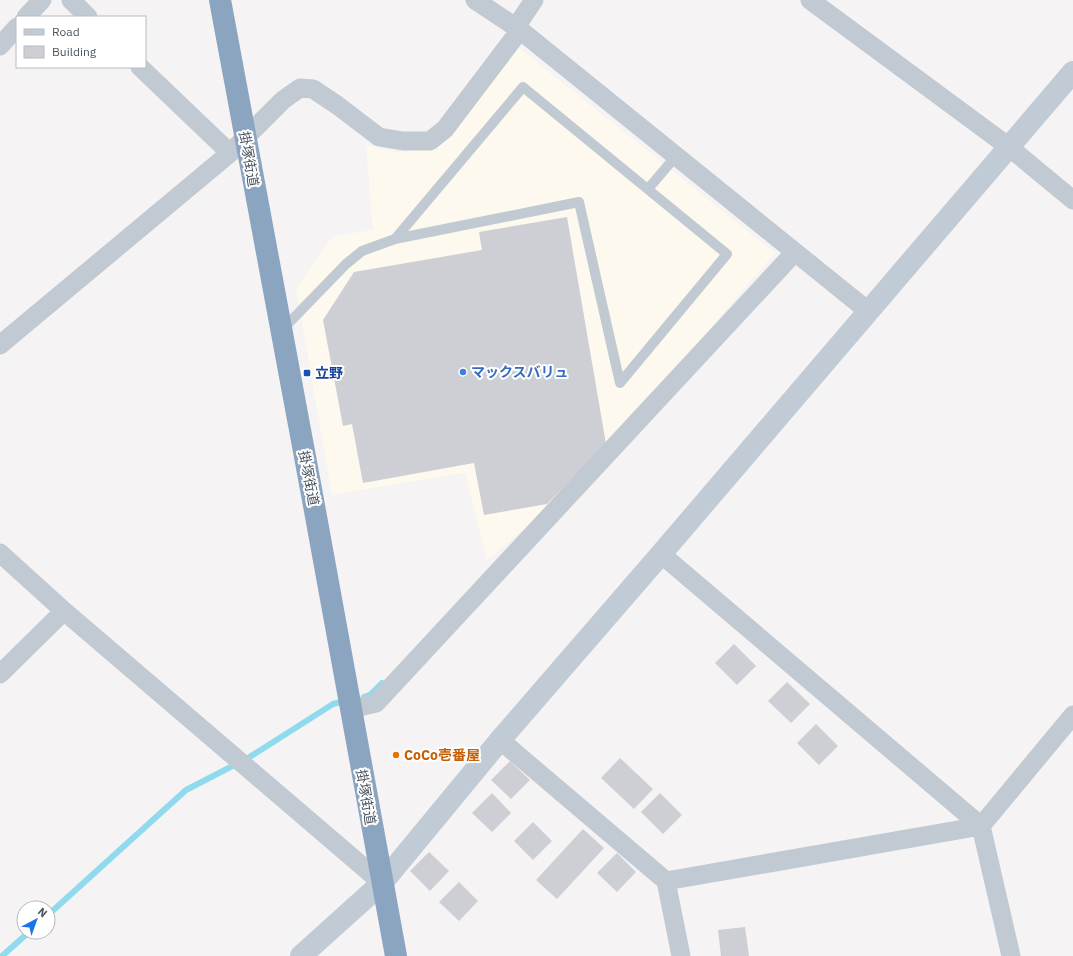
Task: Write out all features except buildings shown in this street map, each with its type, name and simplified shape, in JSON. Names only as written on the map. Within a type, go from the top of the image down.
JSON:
[{"type":"highway","name":"掛塚街道","points":[[220,0],[396,956]]},
{"type":"street","points":[[27,16],[42,0]]},
{"type":"street","points":[[71,0],[87,16]]},
{"type":"street","points":[[475,0],[518,29],[868,311]]},
{"type":"street","points":[[0,345],[230,153],[283,100],[300,88],[313,89],[338,105],[379,136],[403,141],[430,141],[444,129],[518,29],[534,0]]},
{"type":"street","points":[[810,0],[1009,147],[1073,200]]},
{"type":"street","points":[[0,46],[16,28]]},
{"type":"street","points":[[141,68],[230,153]]},
{"type":"street","points":[[301,956],[382,883],[500,740],[1073,72]]},
{"type":"street","points":[[350,704],[376,703],[795,252]]},
{"type":"street","points":[[0,553],[64,611],[382,883]]},
{"type":"street","points":[[661,554],[981,826],[1010,956]]},
{"type":"street","points":[[0,674],[64,611]]},
{"type":"street","points":[[666,881],[981,826],[1073,714]]},
{"type":"street","points":[[500,740],[666,881],[681,956]]},
{"type":"lane","points":[[281,331],[346,264],[362,251],[394,239],[579,202],[620,383],[727,254],[524,87],[394,239]]},
{"type":"lane","points":[[648,189],[676,156]]},
{"type":"shaded area","points":[[519,48],[775,253],[609,445],[550,507],[487,560],[465,473],[332,495],[296,289],[333,236],[373,230],[366,146],[375,146],[396,152],[418,150],[450,134]]},
{"type":"waterway","points":[[364,697],[370,695],[382,683]]},
{"type":"waterway","points":[[56,908],[186,790],[248,758],[333,704],[345,701]]},
{"type":"waterway","points":[[2,956],[20,940]]},
{"type":"place","name":"マックスバリュ","points":[[463,372]]},
{"type":"place","name":"立野","points":[[307,373]]},
{"type":"place","name":"CoCo壱番屋","points":[[396,755]]}]
